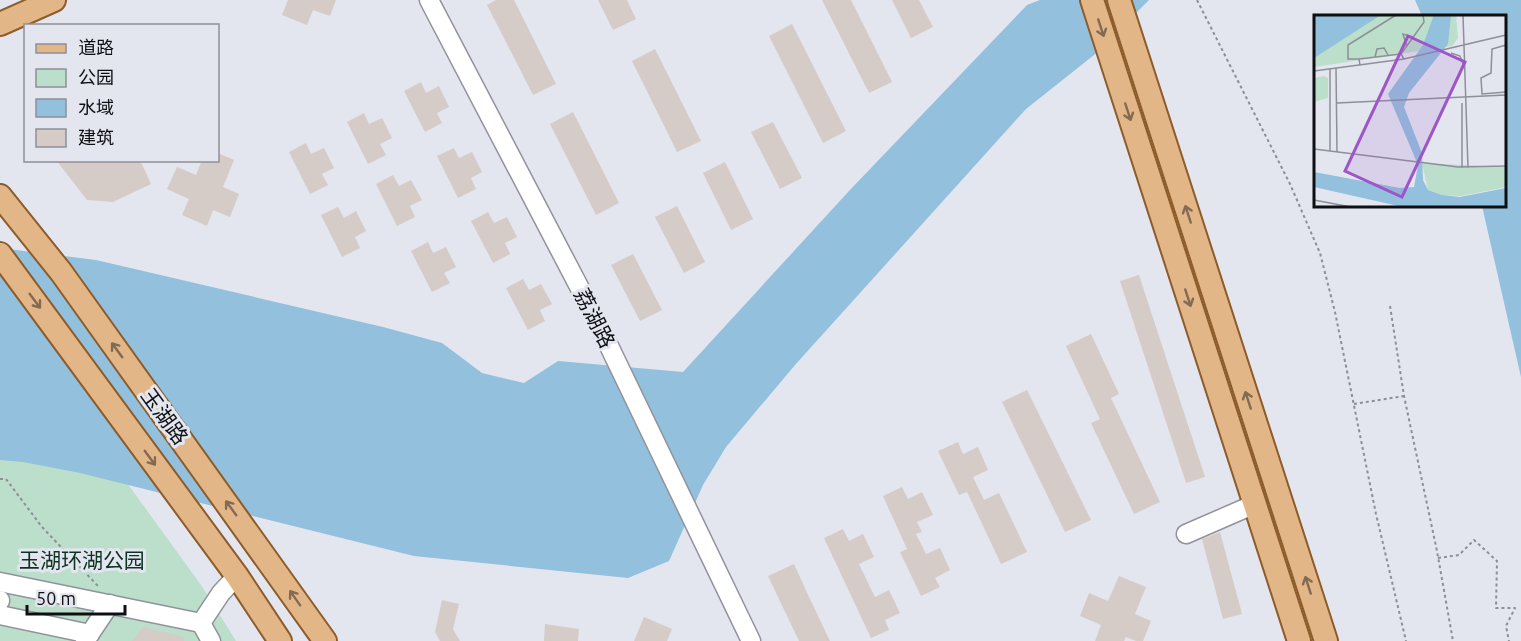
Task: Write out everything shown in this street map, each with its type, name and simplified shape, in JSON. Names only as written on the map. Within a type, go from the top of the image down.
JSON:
[{"type":"main road","points":[[0,24],[54,0]]},
{"type":"main road","points":[[1092,0],[1299,641]]},
{"type":"main road","points":[[1119,0],[1326,641]]},
{"type":"main road","points":[[0,35],[26,13]]},
{"type":"main road","name":"玉湖路","points":[[0,196],[17,214],[68,282],[324,641]]},
{"type":"main road","name":"玉湖路","points":[[0,254],[231,568],[280,641]]},
{"type":"street","name":"荔湖路","points":[[429,0],[597,321],[751,641]]},
{"type":"street","points":[[1186,534],[1255,504]]},
{"type":"street","points":[[201,623],[221,593],[231,568]]},
{"type":"street","points":[[0,582],[201,623],[211,641]]},
{"type":"street","points":[[0,615],[88,638],[114,605]]},
{"type":"path","points":[[1197,0],[1290,184],[1320,253],[1335,312],[1376,514],[1406,641]]},
{"type":"path","points":[[1390,306],[1404,396],[1453,641]]},
{"type":"path","points":[[1354,404],[1404,396]]},
{"type":"path","points":[[0,479],[6,479],[42,527],[114,605]]},
{"type":"path","points":[[1438,558],[1459,555],[1474,540],[1497,561],[1496,608],[1515,608],[1506,626],[1509,641]]},
{"type":"green space","name":"玉湖环湖公园","points":[[0,308],[201,585],[236,641],[0,641]]},
{"type":"water","points":[[1040,0],[1149,0],[1094,55],[1026,109],[795,365],[726,447],[703,485],[669,561],[628,578],[414,556],[80,473],[0,460],[0,248],[96,260],[383,327],[442,343],[482,373],[524,383],[558,361],[683,372],[849,191],[1027,5]]},
{"type":"water","points":[[1415,0],[1521,0],[1521,377],[1482,207],[1506,207],[1506,15],[1422,15]]},
{"type":"building","points":[[288,0],[336,0],[330,16],[313,10],[307,25],[282,15]]},
{"type":"building","points":[[496,0],[514,0],[556,84],[533,95],[487,5]]},
{"type":"building","points":[[598,0],[627,0],[636,19],[613,30]]},
{"type":"building","points":[[822,0],[851,0],[892,82],[869,93]]},
{"type":"building","points":[[892,0],[919,0],[933,27],[911,38]]},
{"type":"building","points":[[792,24],[846,131],[823,143],[769,36]]},
{"type":"building","points":[[655,49],[701,141],[677,152],[632,61]]},
{"type":"building","points":[[421,82],[426,93],[439,86],[449,107],[437,113],[442,123],[425,132],[404,91]]},
{"type":"building","points":[[573,112],[619,203],[596,215],[550,124]]},
{"type":"building","points":[[364,113],[369,124],[382,118],[392,138],[380,144],[386,155],[368,164],[347,122]]},
{"type":"building","points":[[773,122],[802,178],[780,189],[751,132]]},
{"type":"building","points":[[306,143],[311,154],[324,148],[334,168],[322,174],[328,185],[310,194],[289,152]]},
{"type":"building","points":[[454,148],[459,158],[472,152],[482,172],[471,178],[476,189],[458,198],[437,156]]},
{"type":"building","points":[[219,153],[234,160],[223,187],[239,194],[230,217],[213,210],[207,226],[182,215],[189,199],[167,189],[177,167],[196,175],[201,162],[219,162]]},
{"type":"building","points":[[58,162],[141,162],[151,184],[113,202],[87,200]]},
{"type":"building","points":[[725,162],[753,219],[731,230],[703,173]]},
{"type":"building","points":[[393,175],[399,186],[411,180],[422,200],[410,206],[415,217],[397,226],[376,184]]},
{"type":"building","points":[[677,206],[705,262],[684,273],[655,217]]},
{"type":"building","points":[[338,207],[344,218],[356,211],[366,231],[355,237],[360,248],[342,257],[321,215]]},
{"type":"building","points":[[488,212],[494,223],[507,217],[517,237],[505,243],[510,254],[493,263],[471,221]]},
{"type":"building","points":[[428,242],[433,253],[446,247],[456,267],[444,273],[450,283],[432,292],[411,251]]},
{"type":"building","points":[[633,254],[662,310],[640,321],[611,265]]},
{"type":"building","points":[[1139,275],[1205,477],[1186,483],[1120,281]]},
{"type":"building","points":[[523,279],[529,290],[541,284],[552,304],[540,310],[545,321],[528,330],[506,288]]},
{"type":"building","points":[[1091,334],[1119,394],[1111,398],[1160,502],[1134,514],[1091,423],[1100,419],[1066,346]]},
{"type":"building","points":[[1027,390],[1091,520],[1065,532],[1002,402]]},
{"type":"building","points":[[958,442],[963,454],[978,447],[988,470],[973,477],[984,500],[999,493],[1027,552],[1001,564],[967,492],[959,495],[938,451]]},
{"type":"building","points":[[902,487],[908,499],[922,492],[933,515],[917,522],[922,532],[916,534],[926,554],[940,548],[950,570],[935,578],[940,587],[921,596],[900,552],[907,549],[883,496]]},
{"type":"building","points":[[843,529],[849,541],[863,534],[874,557],[859,564],[875,597],[889,590],[900,613],[885,620],[889,630],[871,638],[824,538]]},
{"type":"building","points":[[1220,532],[1242,614],[1223,619],[1202,539]]},
{"type":"building","points":[[794,564],[830,641],[799,641],[768,576]]},
{"type":"building","points":[[1119,576],[1146,587],[1135,614],[1151,621],[1143,641],[1126,637],[1124,641],[1095,641],[1101,625],[1080,616],[1089,593],[1108,601]]},
{"type":"building","points":[[442,600],[459,604],[453,629],[460,641],[440,641],[435,632]]},
{"type":"building","points":[[644,617],[672,629],[667,641],[634,641]]},
{"type":"building","points":[[545,624],[579,629],[578,641],[544,641]]},
{"type":"building","points":[[143,627],[184,637],[184,641],[132,641]]}]
